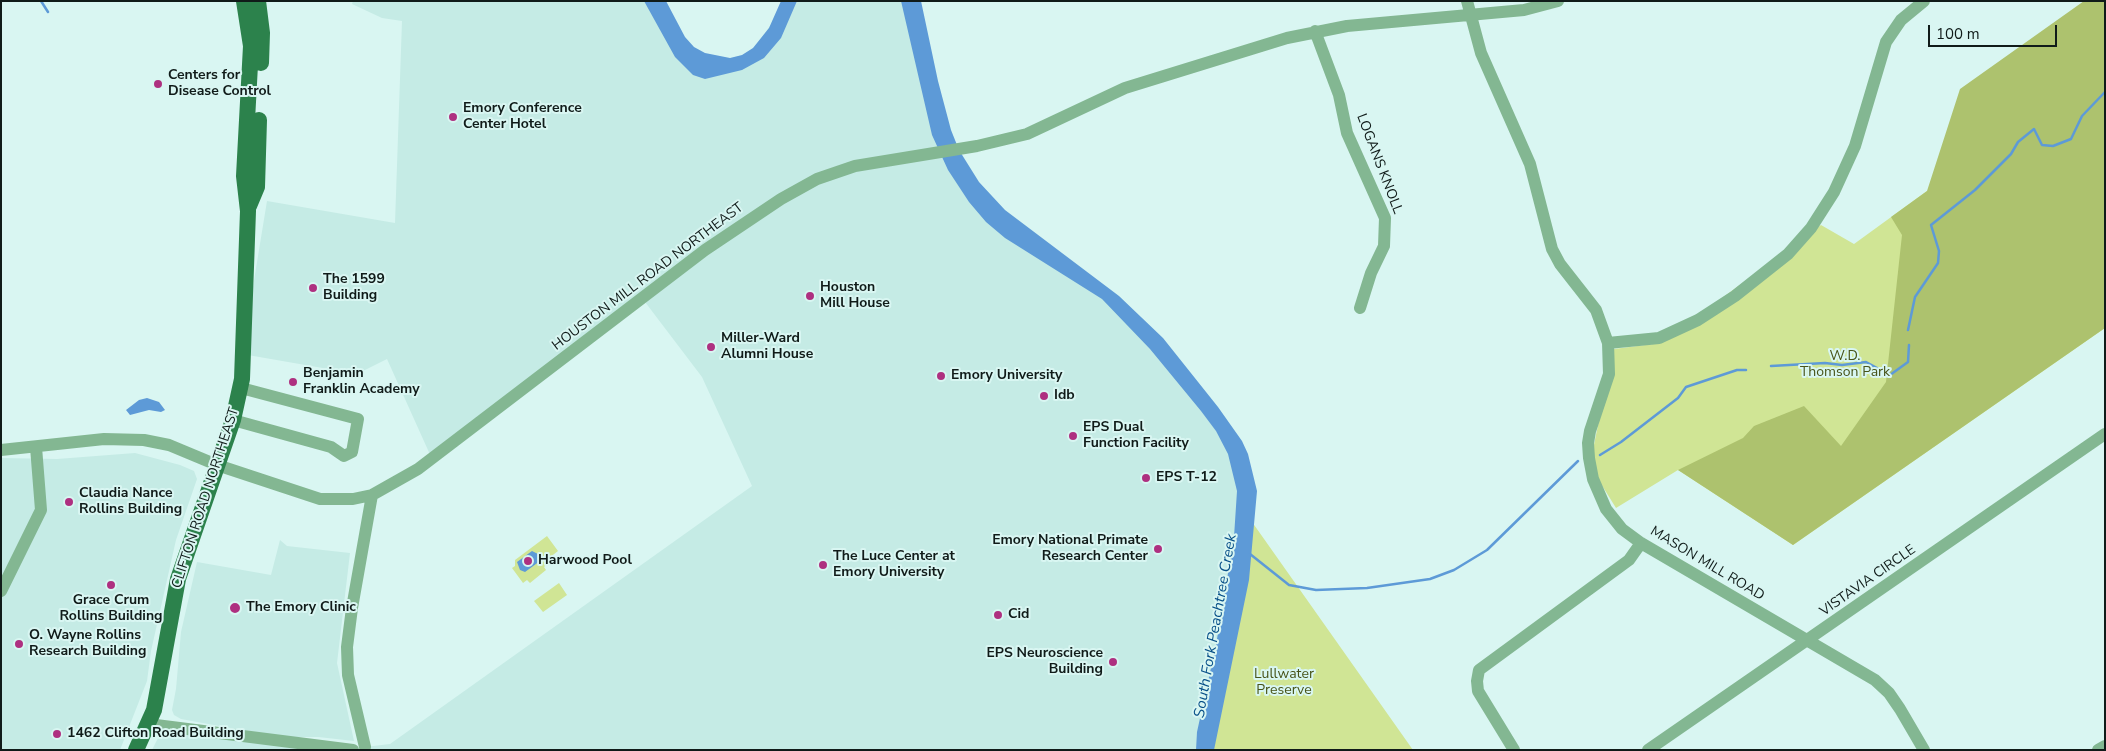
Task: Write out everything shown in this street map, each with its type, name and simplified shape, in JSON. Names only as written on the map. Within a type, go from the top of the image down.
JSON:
[{"type":"main road","name":"CLIFTON ROAD NORTHEAST","points":[[136,750],[148,724],[160,687],[169,620],[178,579],[233,420],[241,388],[248,211],[244,176],[251,46],[244,1]]},
{"type":"main road","name":"CLIFTON ROAD NORTHEAST","points":[[248,211],[257,187],[262,42],[258,1]]},
{"type":"street","name":"MASON MILL ROAD","points":[[1467,1],[1481,54],[1530,164],[1552,249],[1560,264],[1596,310],[1608,343],[1609,374],[1590,431],[1589,458],[1593,480],[1606,509],[1622,529],[1641,543],[1875,680],[1900,709],[1924,750]]},
{"type":"street","name":"HOUSTON MILL ROAD NORTHEAST","points":[[1,450],[129,438],[168,445],[217,465],[320,499],[353,498],[372,495],[418,469],[696,257],[781,199],[830,174],[855,166],[906,156],[977,146],[1027,134],[1125,88],[1315,31],[1470,17],[1524,10],[1558,1]]},
{"type":"street","points":[[1608,343],[1660,338],[1698,320],[1735,296],[1788,254],[1811,228],[1834,192],[1854,146],[1886,42],[1901,20],[1924,1]]},
{"type":"street","name":"LOGANS KNOLL","points":[[1315,31],[1341,100],[1347,132],[1385,218],[1384,246],[1371,273],[1360,308]]},
{"type":"street","points":[[233,420],[331,447],[344,456],[352,452],[358,419],[241,388]]},
{"type":"street","name":"VISTAVIA CIRCLE","points":[[1648,750],[2105,434]]},
{"type":"street","points":[[1,591],[41,510],[36,447]]},
{"type":"street","points":[[148,724],[361,749],[348,675],[347,640],[372,495]]},
{"type":"street","points":[[1514,750],[1478,691],[1479,670],[1629,560],[1641,543]]},
{"type":"street","points":[[2098,750],[2105,746]]},
{"type":"shaded area","name":"Emory University","points":[[353,1],[656,1],[685,54],[744,62],[788,1],[911,1],[929,85],[979,200],[1091,281],[1196,394],[1243,479],[1207,750],[367,750],[365,747],[390,744],[752,486],[702,377],[642,298],[432,459],[387,359],[357,374],[242,354],[267,201],[395,223],[402,21],[382,18],[352,4]]},
{"type":"shaded area","points":[[135,453],[180,465],[194,471],[197,479],[176,540],[151,651],[147,681],[120,750],[1,750],[1,458],[57,459]]},
{"type":"shaded area","points":[[280,540],[287,546],[350,553],[337,663],[354,741],[318,737],[279,737],[181,719],[174,715],[172,710],[176,689],[181,632],[197,562],[271,575]]},
{"type":"shaded area","points":[[165,724],[322,750],[152,750]]},
{"type":"green space","name":"W.D. Thomson Park","points":[[2084,1],[2105,1],[2105,328],[1793,545],[1678,470],[1743,438],[1754,426],[1804,406],[1841,446],[1886,382],[1902,235],[1891,217],[1927,191],[1960,89]]},
{"type":"green space","name":"W.D. Thomson Park","points":[[1927,191],[2105,328],[1793,545],[1678,470],[1616,508],[1598,479],[1592,454],[1614,349],[1661,343],[1821,225],[1854,244]]},
{"type":"green space","name":"Lullwater Preserve","points":[[1245,512],[1413,750],[1207,750]]},
{"type":"green space","points":[[547,536],[558,551],[545,561],[547,564],[544,567],[546,570],[530,583],[527,580],[523,583],[512,568],[515,566],[515,560]]},
{"type":"green space","points":[[559,583],[567,595],[543,612],[534,601]]},
{"type":"water","points":[[644,1],[666,1],[685,37],[694,47],[705,53],[730,58],[742,55],[753,48],[769,28],[781,1],[797,1],[781,38],[764,58],[742,70],[705,79],[693,75],[675,57]]},
{"type":"water","points":[[901,1],[921,1],[938,81],[951,130],[959,150],[979,182],[1005,210],[1119,296],[1163,338],[1218,407],[1242,441],[1248,454],[1257,491],[1249,580],[1214,750],[1196,750],[1197,732],[1216,645],[1234,537],[1237,491],[1228,454],[1216,431],[1201,411],[1150,349],[1102,299],[1005,238],[986,222],[969,202],[948,170],[932,135]]},
{"type":"water","points":[[147,398],[159,402],[165,410],[161,412],[149,410],[130,415],[126,410],[139,400]]},
{"type":"water","name":"Harwood Pool","points":[[532,551],[538,554],[540,561],[525,572],[520,570],[517,562]]},
{"type":"waterway","points":[[41,1],[48,12]]},
{"type":"waterway","points":[[1908,330],[1915,297],[1938,263],[1939,251],[1931,225],[1975,190],[2011,154],[2018,142],[2034,129],[2042,145],[2053,146],[2071,139],[2082,116],[2105,92]]},
{"type":"waterway","points":[[1771,366],[1825,363],[1842,365],[1866,362],[1890,375],[1908,362],[1909,345]]},
{"type":"waterway","points":[[1600,455],[1621,442],[1678,398],[1686,387],[1737,370],[1746,370]]},
{"type":"waterway","points":[[1250,554],[1289,585],[1316,590],[1367,588],[1430,579],[1454,570],[1487,550],[1578,461]]},
{"type":"place","name":"Centers for Disease Control","points":[[158,84]]},
{"type":"place","name":"Emory Conference Center Hotel","points":[[453,117]]},
{"type":"place","name":"The 1599 Building","points":[[313,288]]},
{"type":"place","name":"Houston Mill House","points":[[810,296]]},
{"type":"place","name":"Miller-Ward Alumni House","points":[[711,347]]},
{"type":"place","name":"Emory University","points":[[941,376]]},
{"type":"place","name":"Benjamin Franklin Academy","points":[[293,382]]},
{"type":"place","name":"Idb","points":[[1044,396]]},
{"type":"place","name":"EPS Dual Function Facility","points":[[1073,436]]},
{"type":"place","name":"EPS T-12","points":[[1146,478]]},
{"type":"place","name":"Claudia Nance Rollins Building","points":[[69,502]]},
{"type":"place","name":"Emory National Primate Research Center","points":[[1158,549]]},
{"type":"place","name":"Harwood Pool","points":[[528,561]]},
{"type":"place","name":"The Luce Center at Emory University","points":[[823,565]]},
{"type":"place","name":"Grace Crum Rollins Building","points":[[111,585]]},
{"type":"place","name":"The Emory Clinic","points":[[235,608]]},
{"type":"place","name":"Cid","points":[[998,615]]},
{"type":"place","name":"O. Wayne Rollins Research Building","points":[[19,644]]},
{"type":"place","name":"EPS Neuroscience Building","points":[[1113,662]]},
{"type":"place","name":"1462 Clifton Road Building","points":[[57,734]]},
{"type":"water label","name":"South Fork Peachtree Creek","points":[[1216,626]]}]
